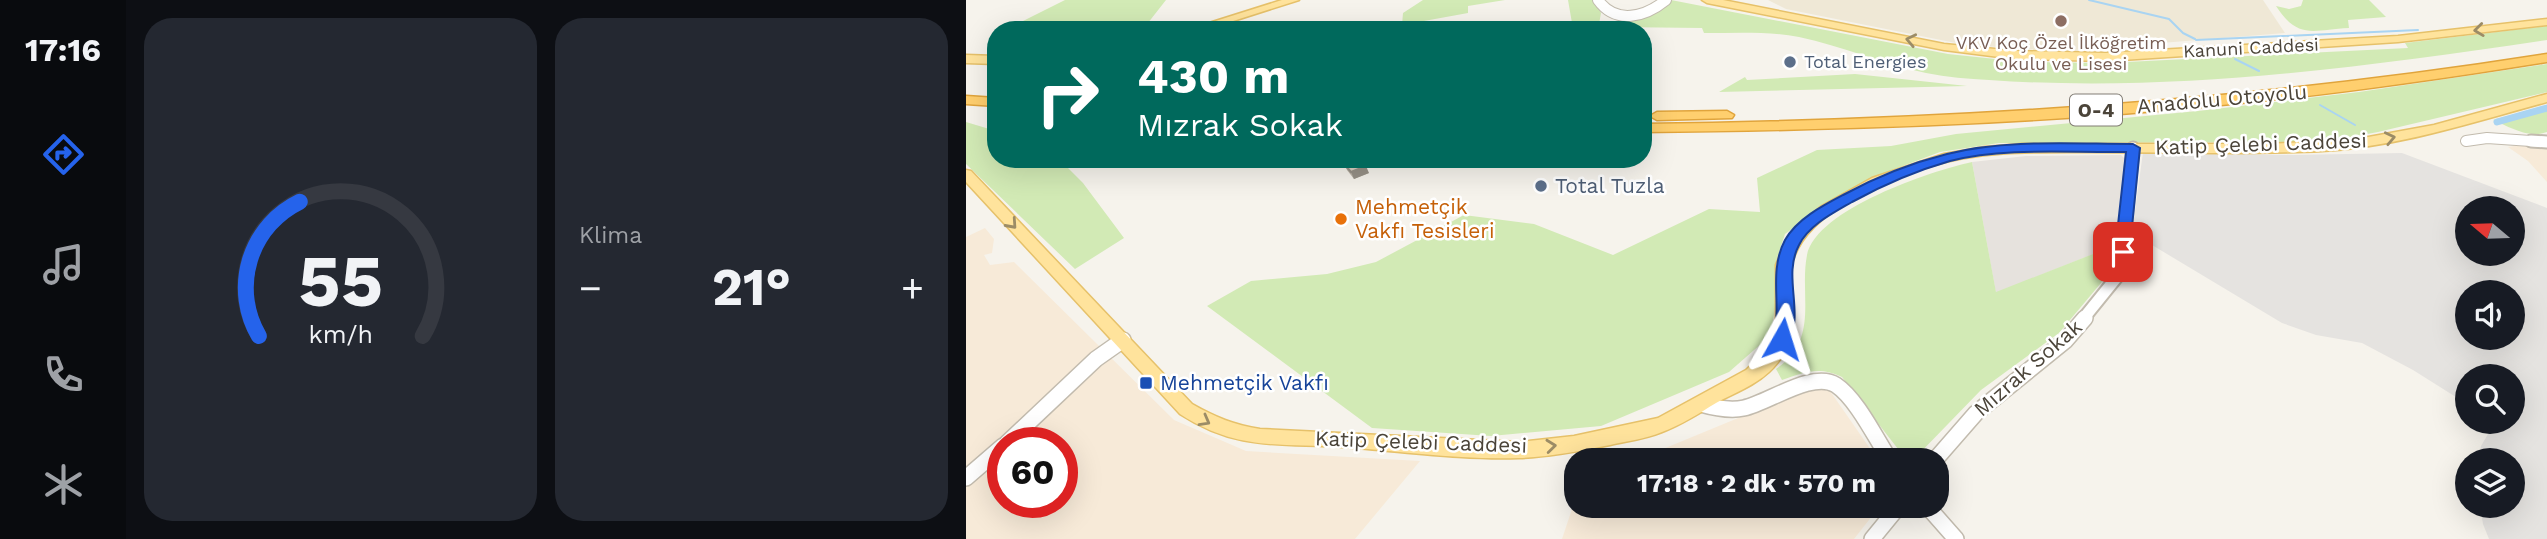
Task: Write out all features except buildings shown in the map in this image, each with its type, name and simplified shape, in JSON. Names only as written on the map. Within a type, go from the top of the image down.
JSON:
[{"type":"highway","name":"Anadolu Otoyolu","points":[[1652,117],[1887,111],[2128,97],[2357,74],[2547,47]]},
{"type":"highway","name":"Anadolu Otoyolu","points":[[1652,128],[1842,125],[2095,110],[2361,85],[2547,58]]},
{"type":"highway","points":[[966,89],[987,90]]},
{"type":"highway","points":[[966,100],[987,101]]},
{"type":"main road","points":[[1223,21],[1294,0]]},
{"type":"main road","name":"Kanuni Caddesi","points":[[1707,0],[1944,47],[1983,53],[2064,58],[2398,39],[2547,22]]},
{"type":"main road","points":[[966,59],[987,60]]},
{"type":"main road","name":"Katip Çelebi Caddesi","points":[[966,174],[1064,281],[1194,415],[1232,433],[1265,439],[1315,437],[1509,450],[1574,443],[1657,427],[1757,372],[1772,357],[1782,339],[1787,320],[1783,277],[1785,259],[1793,240],[1825,211],[1883,180],[1950,157],[2014,149],[2353,145],[2413,134],[2547,98]]},
{"type":"street","points":[[1598,0],[1606,11],[1626,16],[1651,13],[1666,0]]},
{"type":"street","points":[[2466,141],[2487,138],[2547,142]]},
{"type":"street","name":"Mızrak Sokak","points":[[1945,448],[1976,413],[2065,341],[2108,292],[2120,268],[2123,252],[2133,148]]},
{"type":"street","points":[[1024,427],[1096,359],[1123,341]]},
{"type":"street","points":[[1701,404],[1723,408],[1745,407],[1814,381],[1830,382],[1843,394],[1881,448]]},
{"type":"street","points":[[966,478],[987,460]]},
{"type":"street","points":[[1872,539],[1889,518]]},
{"type":"street","points":[[1938,518],[1956,539]]},
{"type":"shaded area","name":"VKV Koç Özel İlköğretim Okulu ve Lisesi","points":[[1768,0],[2263,0],[2285,33],[2062,51],[1966,45],[1786,9]]},
{"type":"shaded area","points":[[2547,146],[2547,182],[2528,161],[2508,147]]},
{"type":"shaded area","points":[[2143,152],[2293,155],[2402,153],[2515,196],[2455,196],[2455,266],[2525,266],[2525,200],[2547,208],[2547,539],[2489,539],[2482,518],[2525,518],[2525,448],[2481,448],[2488,434],[2525,434],[2525,364],[2455,364],[2455,396],[2362,343],[2316,335],[2282,323],[2132,233]]},
{"type":"shaded area","points":[[2121,155],[2125,159],[2116,245],[1996,293],[1972,162],[2026,156]]},
{"type":"shaded area","points":[[985,228],[994,239],[992,253],[984,255],[990,265],[1014,262],[1174,420],[1246,451],[1420,461],[1355,539],[966,539],[966,237]]},
{"type":"shaded area","points":[[1816,386],[1830,391],[1870,448],[1665,448]]},
{"type":"shaded area","points":[[1569,518],[1871,518],[1854,539],[1562,539]]},
{"type":"green space","points":[[1065,0],[1166,0],[1150,21],[1023,21]]},
{"type":"green space","points":[[1423,0],[1505,0],[1468,6],[1468,13],[1424,21],[1402,21],[1403,13]]},
{"type":"green space","points":[[1568,0],[1594,0],[1601,13],[1600,21],[1572,21]]},
{"type":"green space","points":[[1671,0],[1948,54],[2024,62],[2106,63],[2408,48],[2405,43],[2547,26],[2547,40],[2269,75],[2129,83],[2059,83],[1958,78],[1926,73],[1787,35],[1704,33],[1702,28],[1652,27],[1652,21],[1620,21],[1654,14]]},
{"type":"green space","points":[[2303,0],[2369,0],[2386,17],[2348,20],[2349,28],[2307,30],[2291,24],[2276,6],[2289,9],[2301,6]]},
{"type":"green space","points":[[2547,64],[2547,92],[2324,142],[1999,143],[1940,152],[1887,172],[1832,200],[1785,234],[1776,262],[1776,304],[1770,336],[1729,372],[1601,426],[1491,436],[1372,428],[1207,306],[1251,281],[1327,274],[1376,262],[1464,215],[1534,224],[1613,255],[1709,209],[1760,212],[1757,178],[1817,150],[1891,146],[1956,134],[2198,111],[2359,92]]},
{"type":"green space","points":[[1855,74],[1967,86],[1719,92],[1745,77],[1747,80]]},
{"type":"green space","points":[[2547,106],[2547,132],[2540,134],[2526,133],[2493,120]]},
{"type":"green space","points":[[966,122],[987,128],[987,168],[1068,168],[1083,183],[1124,238],[1075,269],[966,164]]},
{"type":"green space","points":[[1972,162],[1996,292],[2116,245],[2111,265],[2101,283],[2059,333],[1981,390],[1925,448],[1897,448],[1842,377],[1819,371],[1782,380],[1776,369],[1790,357],[1803,331],[1805,270],[1807,255],[1815,238],[1831,222],[1878,195],[1904,183]]},
{"type":"waterway","points":[[2089,0],[2169,19],[2183,33],[2195,39]]},
{"type":"waterway","points":[[2196,40],[2418,30]]},
{"type":"waterway","points":[[2235,59],[2259,71]]},
{"type":"waterway","points":[[2320,105],[2355,125]]},
{"type":"waterway","points":[[2497,122],[2547,108]]},
{"type":"place","name":"VKV Koç Özel İlköğretim Okulu ve Lisesi","points":[[2061,21]]},
{"type":"place","name":"Total Energies","points":[[1790,62]]},
{"type":"place","name":"Total Tuzla","points":[[1541,186]]},
{"type":"place","name":"Mehmetçik Vakfı Tesisleri","points":[[1341,219]]},
{"type":"place","name":"Mehmetçik Vakfı","points":[[1146,383]]},
{"type":"route","points":[[1782,339],[1787,320],[1783,277],[1785,259],[1793,240],[1825,211],[1855,194],[1883,180],[1950,157],[2014,149],[2133,148],[2123,252]]}]
